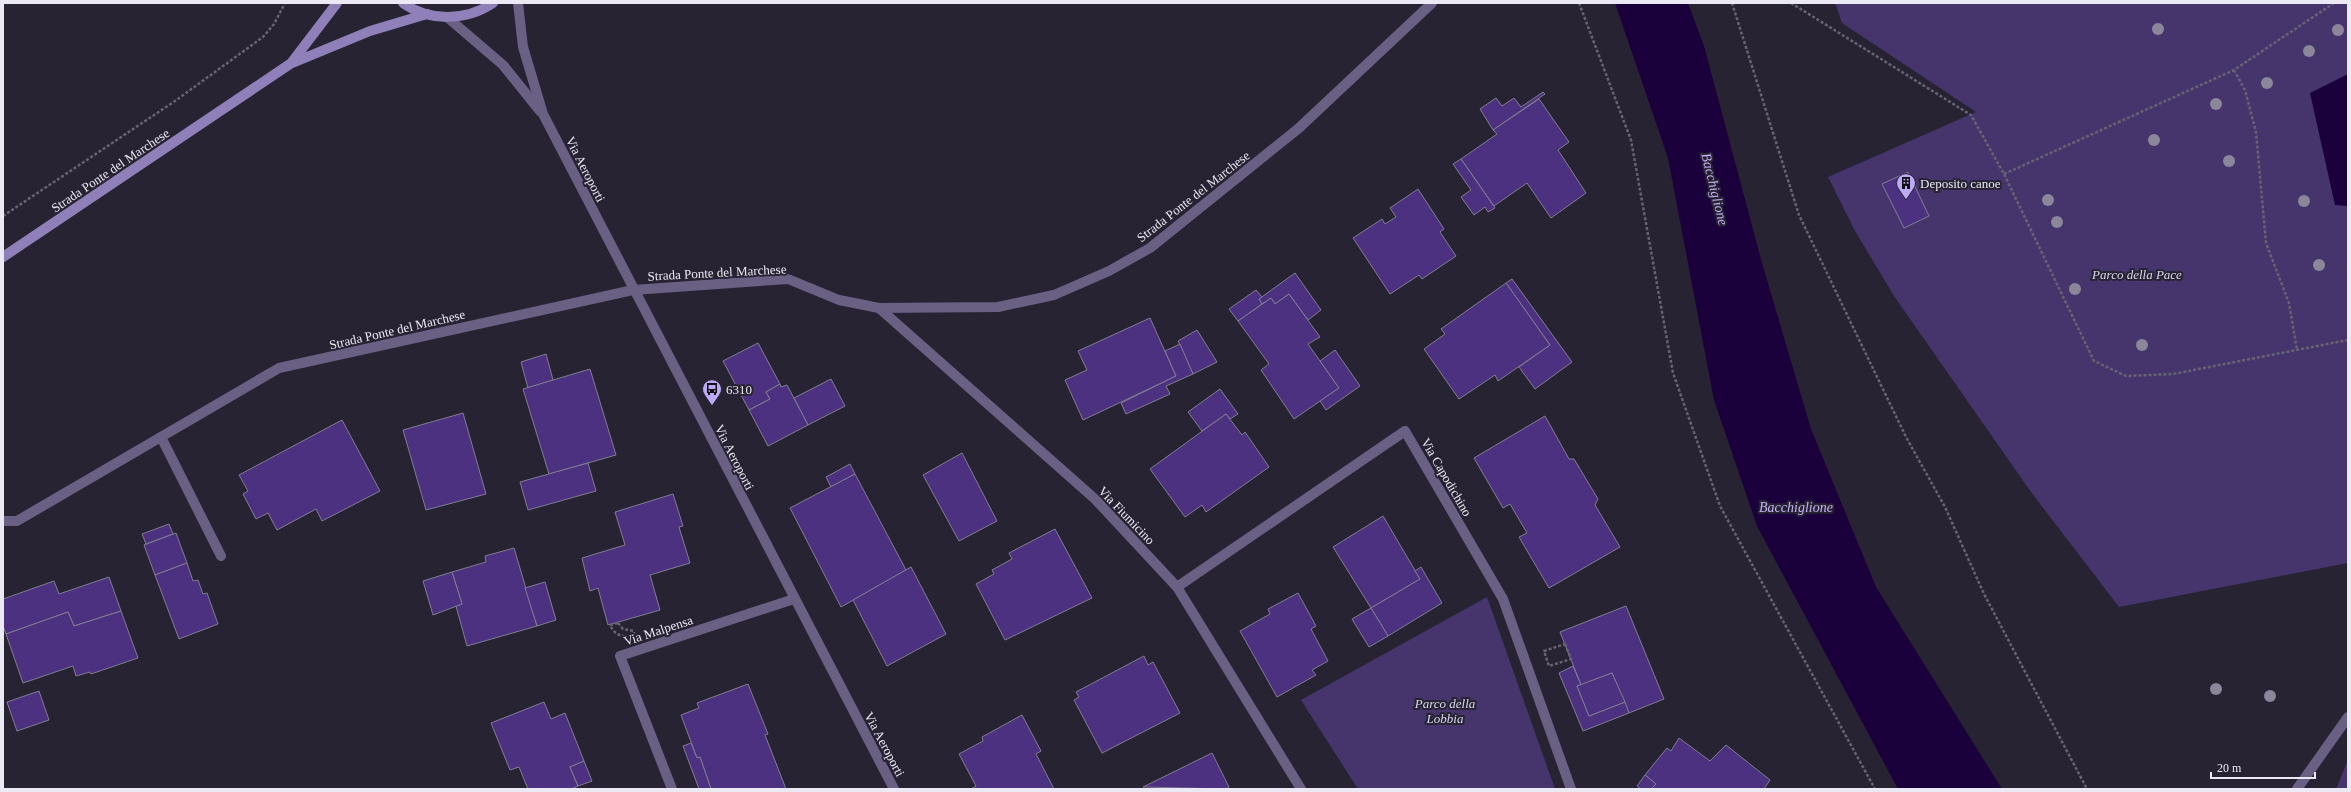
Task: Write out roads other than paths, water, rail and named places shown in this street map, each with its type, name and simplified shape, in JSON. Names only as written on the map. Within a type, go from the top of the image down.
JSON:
[{"type":"main road","name":"Strada Ponte del Marchese","points":[[290,64],[337,3]]},
{"type":"main road","name":"Strada Ponte del Marchese","points":[[403,3],[427,14],[447,17],[467,15],[493,3]]},
{"type":"main road","name":"Strada Ponte del Marchese","points":[[3,257],[290,64],[370,30],[427,14]]},
{"type":"street","name":"Via Aeroporti","points":[[518,3],[523,47],[543,114],[633,290],[894,789]]},
{"type":"street","name":"Strada Ponte del Marchese","points":[[3,521],[17,521],[279,368],[633,290],[788,279],[839,300],[879,308],[998,307],[1054,295],[1109,271],[1150,248],[1299,128],[1432,3]]},
{"type":"street","name":"Via Aeroporti","points":[[447,17],[503,66],[543,114]]},
{"type":"street","name":"Via Fiumicino","points":[[879,308],[1095,499],[1177,587],[1301,789]]},
{"type":"street","name":"Via Capodichino","points":[[1177,587],[1405,431],[1503,599],[1571,789]]},
{"type":"street","points":[[161,437],[221,556]]},
{"type":"street","name":"Via Malpensa","points":[[672,789],[620,656],[794,599]]},
{"type":"street","points":[[2297,789],[2348,717]]},
{"type":"water","name":"Bacchiglione","points":[[1615,3],[1688,3],[1704,46],[1762,263],[1811,429],[1876,587],[2002,789],[1898,789],[1757,526],[1714,400],[1668,158]]},
{"type":"water","points":[[2348,74],[2348,206],[2335,205],[2310,93]]},
{"type":"place","name":"Deposito canoe","points":[[1906,200]]},
{"type":"place","name":"6310","points":[[712,406]]},
{"type":"park label","name":"Parco della Pace","points":[[2137,274]]},
{"type":"park label","name":"Parco della Lobbia","points":[[1445,710]]}]
